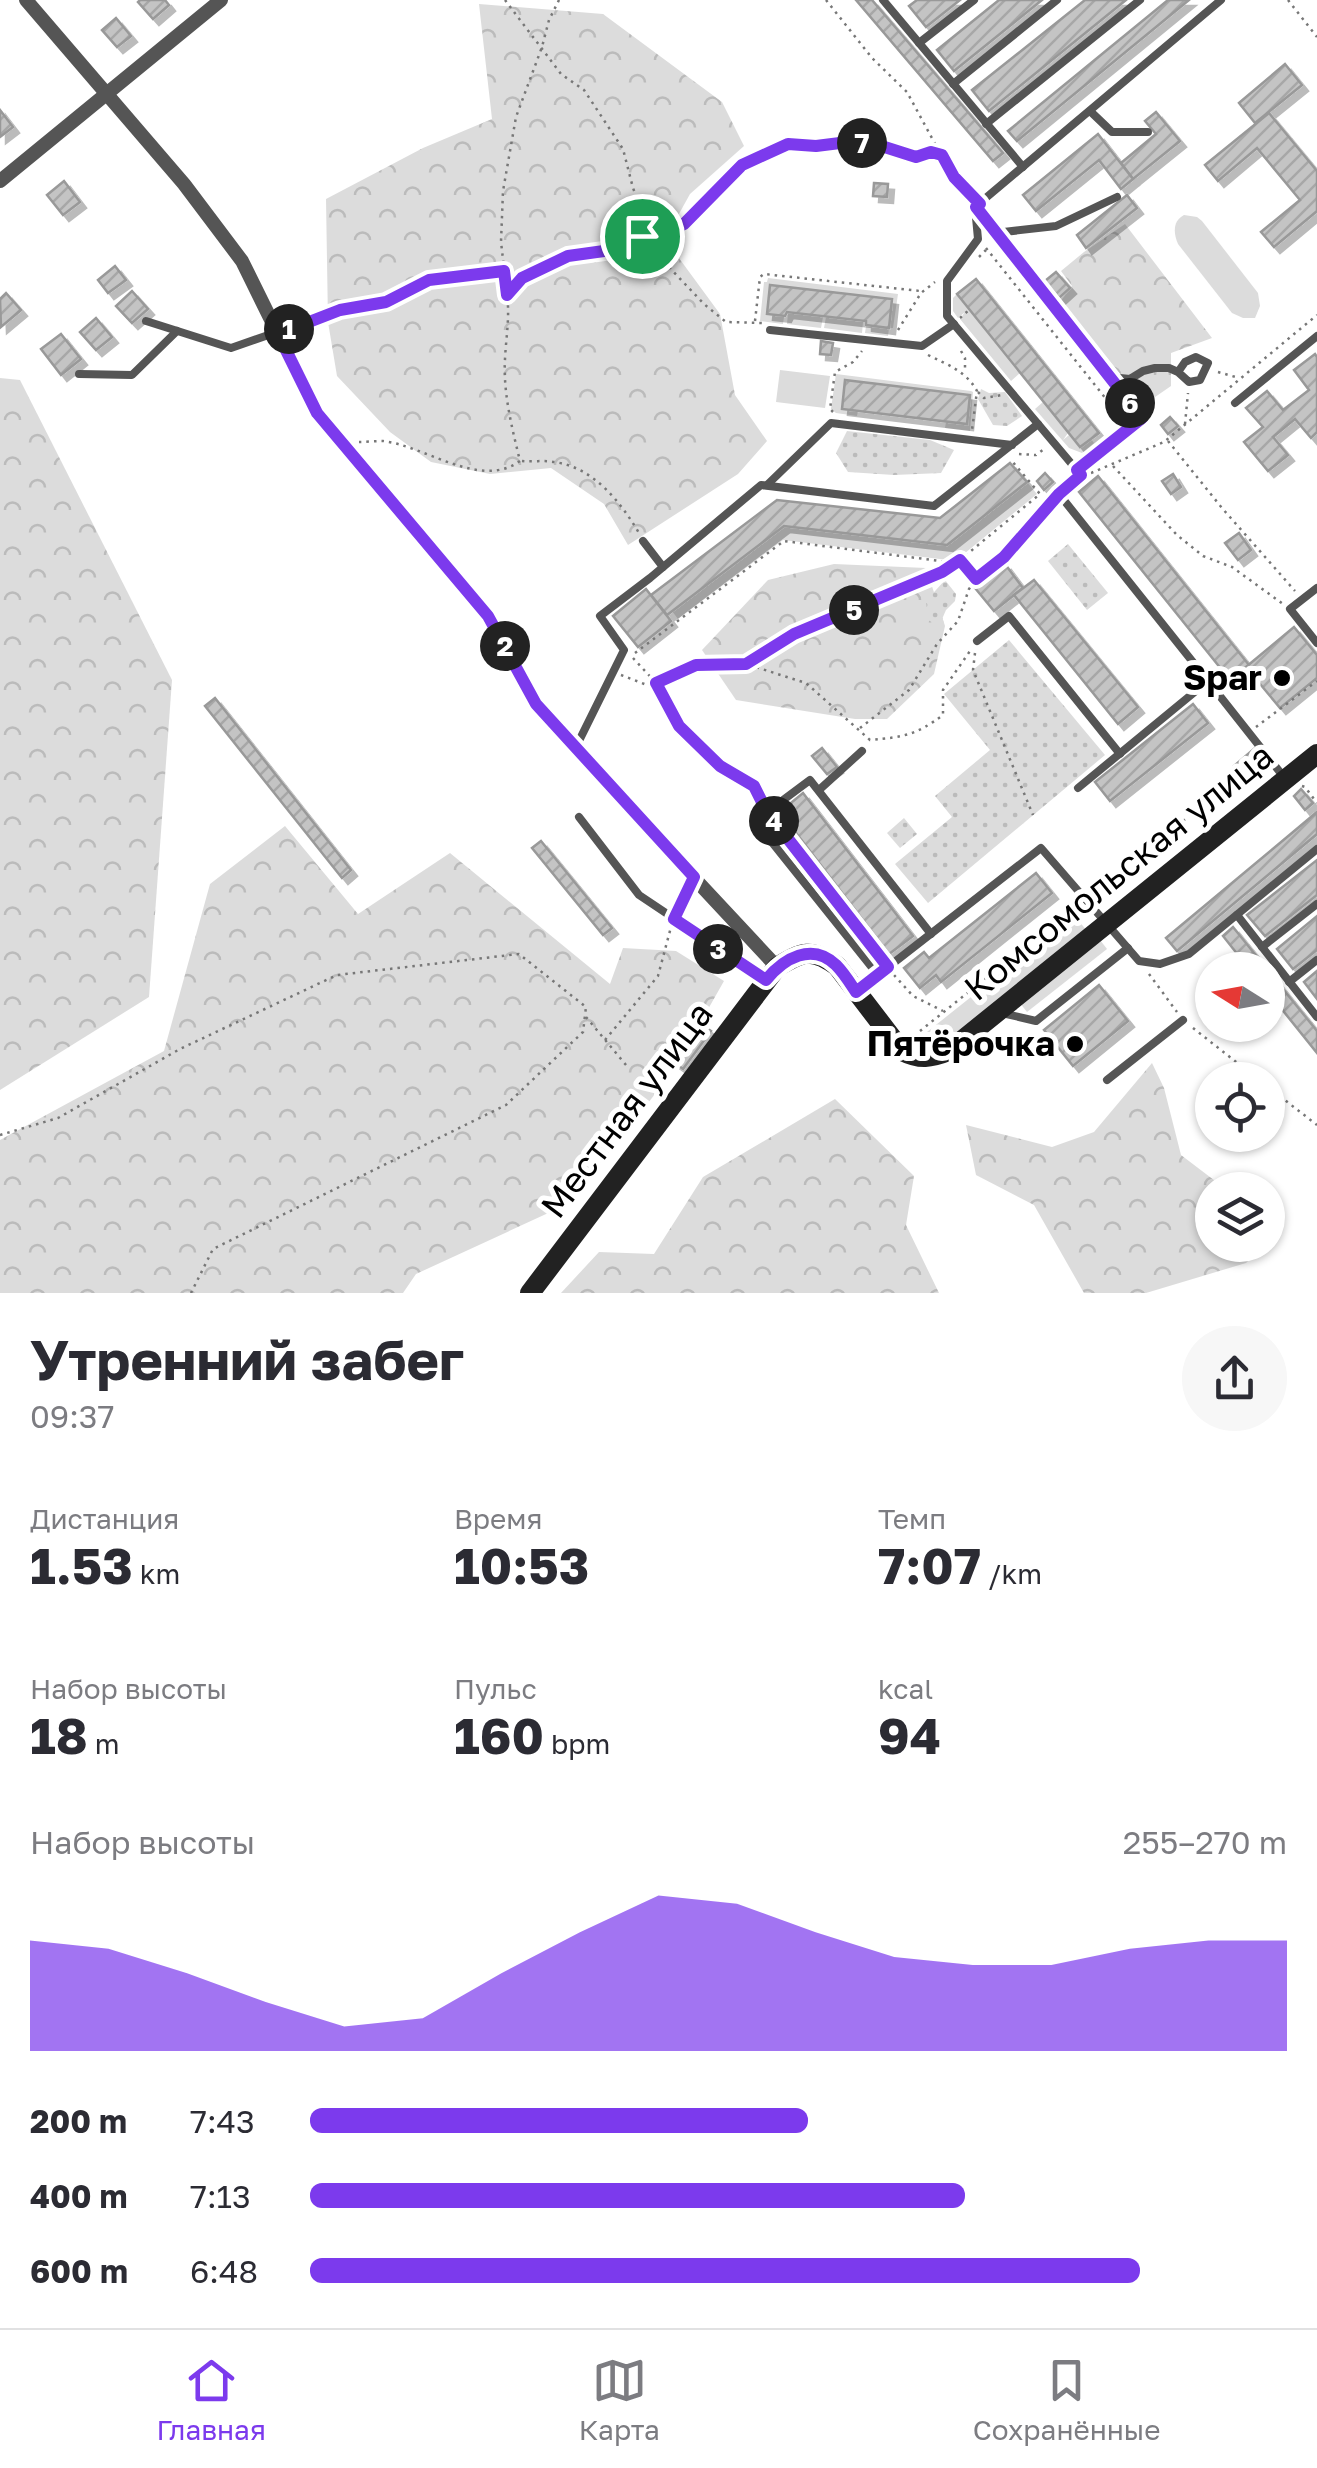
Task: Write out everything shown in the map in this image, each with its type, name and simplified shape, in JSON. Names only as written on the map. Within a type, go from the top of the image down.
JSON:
[{"type":"main road","name":"Комсомольская улица","points":[[772,974],[802,953],[823,955],[837,966],[902,1051],[932,1058],[949,1051],[1107,924],[1295,783],[1317,754]]},
{"type":"main road","name":"Местная улица","points":[[530,1293],[772,974]]},
{"type":"street","points":[[26,0],[184,184],[242,261],[317,413],[488,616],[536,704],[694,877],[772,974]]},
{"type":"street","points":[[0,181],[221,0]]},
{"type":"lane","points":[[920,44],[974,0]]},
{"type":"lane","points":[[954,84],[1057,0]]},
{"type":"lane","points":[[986,124],[1140,0]]},
{"type":"lane","points":[[1221,0],[978,205],[978,239],[946,281],[947,316],[1081,475],[1059,494],[1295,783]]},
{"type":"lane","points":[[888,2],[1023,167]]},
{"type":"lane","points":[[1090,111],[1112,132],[1148,132]]},
{"type":"lane","points":[[996,232],[1056,226],[1118,197]]},
{"type":"lane","points":[[978,205],[1142,418],[1077,470]]},
{"type":"lane","points":[[146,321],[231,348],[277,333]]},
{"type":"lane","points":[[766,326],[922,346],[954,324]]},
{"type":"lane","points":[[79,374],[132,376],[177,330]]},
{"type":"lane","points":[[1235,403],[1317,336]]},
{"type":"lane","points":[[1110,377],[1130,379],[1143,371],[1169,368],[1188,382],[1200,380],[1208,362],[1196,357],[1185,362],[1178,372]]},
{"type":"lane","points":[[766,485],[832,422],[1009,451]]},
{"type":"lane","points":[[575,748],[624,650],[600,616],[761,485],[934,506],[1009,451],[1038,424]]},
{"type":"lane","points":[[644,541],[663,567]]},
{"type":"lane","points":[[1317,588],[1290,609],[1317,643]]},
{"type":"lane","points":[[977,642],[1009,616],[1120,754]]},
{"type":"lane","points":[[1078,788],[1208,681]]},
{"type":"lane","points":[[819,790],[862,752]]},
{"type":"lane","points":[[878,975],[755,822],[767,812],[810,780],[931,934]]},
{"type":"lane","points":[[579,817],[638,895],[772,974]]},
{"type":"lane","points":[[856,992],[1041,848],[1139,961],[1160,964],[1189,954],[1317,850]]},
{"type":"lane","points":[[1262,947],[1317,904]]},
{"type":"lane","points":[[1236,915],[1316,1015]]},
{"type":"lane","points":[[998,1012],[1036,1021],[1128,948]]},
{"type":"lane","points":[[1289,982],[1317,960]]},
{"type":"lane","points":[[1107,1080],[1183,1020]]},
{"type":"path","points":[[505,0],[561,74],[584,90],[623,149],[645,220],[638,258],[667,266],[726,322],[766,326]]},
{"type":"path","points":[[520,461],[505,380],[509,312],[501,242],[503,190],[516,117],[559,0]]},
{"type":"path","points":[[826,0],[872,58],[907,92],[954,177],[978,205]]},
{"type":"path","points":[[1288,0],[1317,36]]},
{"type":"path","points":[[507,295],[522,278],[568,256],[604,251],[684,224],[742,165],[788,144],[872,143],[916,157],[931,152],[942,155]]},
{"type":"path","points":[[974,262],[986,250],[1118,414],[1118,425]]},
{"type":"path","points":[[277,333],[340,310],[386,302],[429,280],[504,271]]},
{"type":"path","points":[[755,323],[760,277],[764,274],[922,292]]},
{"type":"path","points":[[894,337],[922,292],[950,276]]},
{"type":"path","points":[[954,324],[970,308]]},
{"type":"path","points":[[952,311],[965,358],[964,374]]},
{"type":"path","points":[[1086,476],[1167,440],[1317,315]]},
{"type":"path","points":[[954,324],[967,328]]},
{"type":"path","points":[[928,355],[964,374],[984,398],[1012,394]]},
{"type":"path","points":[[836,414],[830,409],[834,372],[854,362]]},
{"type":"path","points":[[1206,368],[1240,379]]},
{"type":"path","points":[[1185,424],[1188,382]]},
{"type":"path","points":[[972,432],[977,390]]},
{"type":"path","points":[[1167,440],[1303,599]]},
{"type":"path","points":[[347,448],[354,442],[384,441],[458,466],[494,472],[520,461],[556,462],[590,475],[613,496],[644,541]]},
{"type":"path","points":[[1009,451],[1036,455],[1054,442]]},
{"type":"path","points":[[746,664],[794,634],[942,572],[960,560],[1040,494],[1009,451]]},
{"type":"path","points":[[1112,464],[1177,536],[1290,609]]},
{"type":"path","points":[[858,729],[909,690],[936,644],[958,621],[969,588],[1004,557],[1059,494]]},
{"type":"path","points":[[944,1012],[913,996],[767,812],[754,786],[720,766],[679,726],[656,683],[630,656],[784,542],[948,562],[960,560]]},
{"type":"path","points":[[960,560],[976,579]]},
{"type":"path","points":[[614,672],[647,685],[696,665],[746,664],[806,683],[870,740],[895,738],[920,732],[943,715],[943,690],[977,642]]},
{"type":"path","points":[[977,642],[973,670],[1033,815]]},
{"type":"path","points":[[1255,728],[1317,681]]},
{"type":"path","points":[[1295,783],[1317,803]]},
{"type":"path","points":[[605,1040],[658,976],[674,919],[694,877]]},
{"type":"path","points":[[0,1135],[58,1118],[180,1049],[337,975],[520,954],[586,1007],[584,1032],[506,1106],[213,1248],[191,1293]]},
{"type":"path","points":[[1139,961],[1183,1020],[1236,1062]]},
{"type":"path","points":[[585,1016],[626,1065]]},
{"type":"path","points":[[1285,1100],[1317,1125]]},
{"type":"green space","points":[[479,4],[603,14],[722,102],[744,146],[690,194],[665,239],[720,314],[735,395],[767,441],[738,474],[628,545],[604,504],[551,468],[490,474],[431,462],[390,432],[337,376],[328,322],[326,199],[423,148],[492,119]]},
{"type":"green space","points":[[1184,215],[1202,221],[1258,293],[1260,306],[1255,318],[1232,313],[1178,244],[1175,227]]},
{"type":"green space","points":[[1125,224],[1212,338],[1171,353],[1171,386],[1145,404],[1060,302],[1072,286],[1061,271]]},
{"type":"green space","points":[[768,278],[898,294],[893,328],[889,328],[892,299],[771,285],[767,314],[784,317],[783,324],[760,321],[764,282]]},
{"type":"green space","points":[[957,294],[1020,373],[1011,381],[960,319],[965,312],[958,318],[953,311]]},
{"type":"green space","points":[[788,313],[823,317],[821,328],[787,324]]},
{"type":"green space","points":[[826,317],[863,322],[862,333],[824,328]]},
{"type":"green space","points":[[866,326],[889,328],[888,336],[865,333]]},
{"type":"green space","points":[[780,370],[830,376],[825,408],[776,402]]},
{"type":"green space","points":[[836,374],[971,391],[970,431],[945,428],[946,422],[967,424],[970,395],[846,380],[842,409],[858,411],[857,416],[836,413],[831,409]]},
{"type":"green space","points":[[0,378],[20,380],[172,680],[149,997],[0,1090]]},
{"type":"green space","points":[[981,389],[1005,392],[1022,416],[1007,426],[993,425],[978,399]]},
{"type":"green space","points":[[1043,402],[1068,433],[1063,440],[1069,435],[1080,448],[1091,439],[1094,443],[1082,453],[1069,448],[1035,409]]},
{"type":"green space","points":[[847,431],[930,440],[954,450],[941,473],[848,472],[836,453]]},
{"type":"green space","points":[[1027,482],[1037,494],[959,558],[948,560],[783,540],[678,619],[672,611],[784,526],[947,545]]},
{"type":"green space","points":[[1068,544],[1108,593],[1087,610],[1048,561]]},
{"type":"green space","points":[[834,564],[926,568],[945,626],[934,674],[887,719],[855,719],[736,700],[702,650],[768,580]]},
{"type":"green space","points":[[945,580],[956,594],[939,626],[928,620],[926,601]]},
{"type":"green space","points":[[1009,640],[1105,755],[928,903],[895,864],[952,817],[935,796],[990,750],[944,694]]},
{"type":"green space","points":[[904,818],[917,834],[900,848],[887,833]]},
{"type":"green space","points":[[285,826],[358,914],[450,853],[610,984],[623,948],[676,951],[724,981],[673,1071],[570,1203],[416,1274],[403,1293],[0,1293],[0,1140],[164,1051],[210,884]]},
{"type":"green space","points":[[1074,915],[1087,931],[935,1052],[922,1036]]},
{"type":"green space","points":[[1100,940],[1107,949],[1027,1012],[1020,1003]]},
{"type":"green space","points":[[1152,1063],[1164,1088],[1181,1155],[1203,1172],[1195,1172],[1195,1262],[1247,1262],[1146,1293],[1084,1293],[1034,1205],[976,1175],[966,1125],[1052,1147],[1094,1132]]},
{"type":"green space","points":[[835,1099],[914,1176],[906,1225],[939,1293],[561,1293],[599,1252],[654,1254],[703,1177]]},
{"type":"building","points":[[140,0],[165,0],[169,5],[153,19]]},
{"type":"building","points":[[856,0],[872,0],[1003,153],[993,161]]},
{"type":"building","points":[[917,0],[960,0],[926,27],[909,6]]},
{"type":"building","points":[[999,0],[1042,0],[954,71],[937,50]]},
{"type":"building","points":[[1085,0],[1126,0],[989,111],[972,90]]},
{"type":"building","points":[[1168,0],[1189,0],[1017,141],[1008,131]]},
{"type":"building","points":[[116,18],[131,36],[117,47],[102,30]]},
{"type":"building","points":[[1285,64],[1302,85],[1255,123],[1239,103]]},
{"type":"building","points":[[0,110],[13,127],[0,137]]},
{"type":"building","points":[[1156,112],[1180,141],[1133,179],[1121,163],[1156,134],[1145,121]]},
{"type":"building","points":[[1269,113],[1317,171],[1317,211],[1274,247],[1261,232],[1300,200],[1257,148],[1218,181],[1205,165]]},
{"type":"building","points":[[1098,134],[1133,179],[1121,189],[1099,160],[1036,211],[1023,195]]},
{"type":"building","points":[[64,181],[80,202],[63,215],[47,195]]},
{"type":"building","points":[[874,183],[888,184],[887,197],[873,196]]},
{"type":"building","points":[[1127,195],[1137,208],[1086,248],[1077,235]]},
{"type":"building","points":[[115,266],[126,280],[108,293],[98,280]]},
{"type":"building","points":[[1056,272],[1070,288],[1059,298],[1045,281]]},
{"type":"building","points":[[976,279],[1099,433],[1080,447],[957,294]]},
{"type":"building","points":[[770,285],[892,299],[889,328],[866,325],[866,321],[787,312],[785,316],[767,314]]},
{"type":"building","points":[[132,291],[148,309],[132,323],[116,306]]},
{"type":"building","points":[[6,293],[21,310],[1,327],[0,299]]},
{"type":"building","points":[[96,318],[112,337],[96,350],[80,332]]},
{"type":"building","points":[[61,334],[81,359],[61,375],[41,349]]},
{"type":"building","points":[[821,341],[833,343],[831,355],[820,354]]},
{"type":"building","points":[[1315,354],[1317,432],[1311,438],[1295,419],[1273,437],[1288,455],[1268,471],[1244,442],[1263,427],[1246,408],[1267,391],[1283,410],[1309,390],[1294,370]]},
{"type":"building","points":[[845,380],[970,395],[967,424],[842,409]]},
{"type":"building","points":[[1170,417],[1178,426],[1168,434],[1161,425]]},
{"type":"building","points":[[1010,463],[1027,482],[947,545],[784,526],[667,615],[651,595],[777,500],[940,518]]},
{"type":"building","points":[[1045,473],[1053,482],[1044,490],[1037,481]]},
{"type":"building","points":[[1173,474],[1181,487],[1171,494],[1162,481]]},
{"type":"building","points":[[1098,476],[1249,665],[1230,680],[1079,492]]},
{"type":"building","points":[[1239,533],[1251,550],[1238,560],[1225,543]]},
{"type":"building","points":[[1005,564],[1023,588],[994,611],[975,588]]},
{"type":"building","points":[[1034,580],[1138,707],[1118,724],[1014,595]]},
{"type":"building","points":[[646,589],[671,621],[638,647],[613,616]]},
{"type":"building","points":[[1294,627],[1317,655],[1317,678],[1280,708],[1246,667]]},
{"type":"building","points":[[215,698],[351,870],[342,878],[205,706]]},
{"type":"building","points":[[1193,704],[1208,723],[1110,801],[1095,782]]},
{"type":"building","points":[[822,748],[837,767],[827,774],[812,756]]},
{"type":"building","points":[[1255,748],[1260,754],[1238,771],[1234,766]]},
{"type":"building","points":[[1301,789],[1313,803],[1305,810],[1294,796]]},
{"type":"building","points":[[803,793],[913,936],[889,954],[780,812]]},
{"type":"building","points":[[1317,812],[1317,834],[1177,951],[1166,938]]},
{"type":"building","points":[[541,841],[612,928],[603,935],[532,848]]},
{"type":"building","points":[[1317,860],[1317,895],[1265,936],[1247,915]]},
{"type":"building","points":[[1036,873],[1052,893],[941,982],[936,975],[920,988],[904,968],[924,952],[929,958]]},
{"type":"building","points":[[1317,916],[1317,950],[1293,969],[1285,952],[1277,949]]},
{"type":"building","points":[[1233,927],[1253,952],[1236,952],[1223,936]]},
{"type":"building","points":[[1317,971],[1317,999],[1304,982]]},
{"type":"building","points":[[1099,985],[1128,1021],[1073,1066],[1044,1030]]},
{"type":"building","points":[[1285,991],[1317,1031],[1317,1053],[1285,1013]]},
{"type":"building","points":[[700,1023],[711,1031],[683,1069],[672,1061]]},
{"type":"place","name":"Spar","points":[[1282,678]]},
{"type":"place","name":"Пятёрочка","points":[[1075,1044]]},
{"type":"route","points":[[872,143],[916,157],[931,152],[942,155],[954,177],[980,204],[976,207],[1142,418],[1077,470],[1081,475],[1059,494],[1004,557],[976,579],[960,560],[942,572],[794,634],[746,664],[696,665],[656,683],[679,726],[720,766],[754,786],[767,812],[888,967],[856,992],[837,966],[823,955],[802,953],[777,967],[766,980],[674,919],[694,877],[536,704],[488,616],[317,413],[278,334],[340,310],[386,302],[429,280],[504,271],[507,295],[522,278],[568,256],[604,251],[642,236],[684,224],[742,165],[788,144],[872,143]]}]
